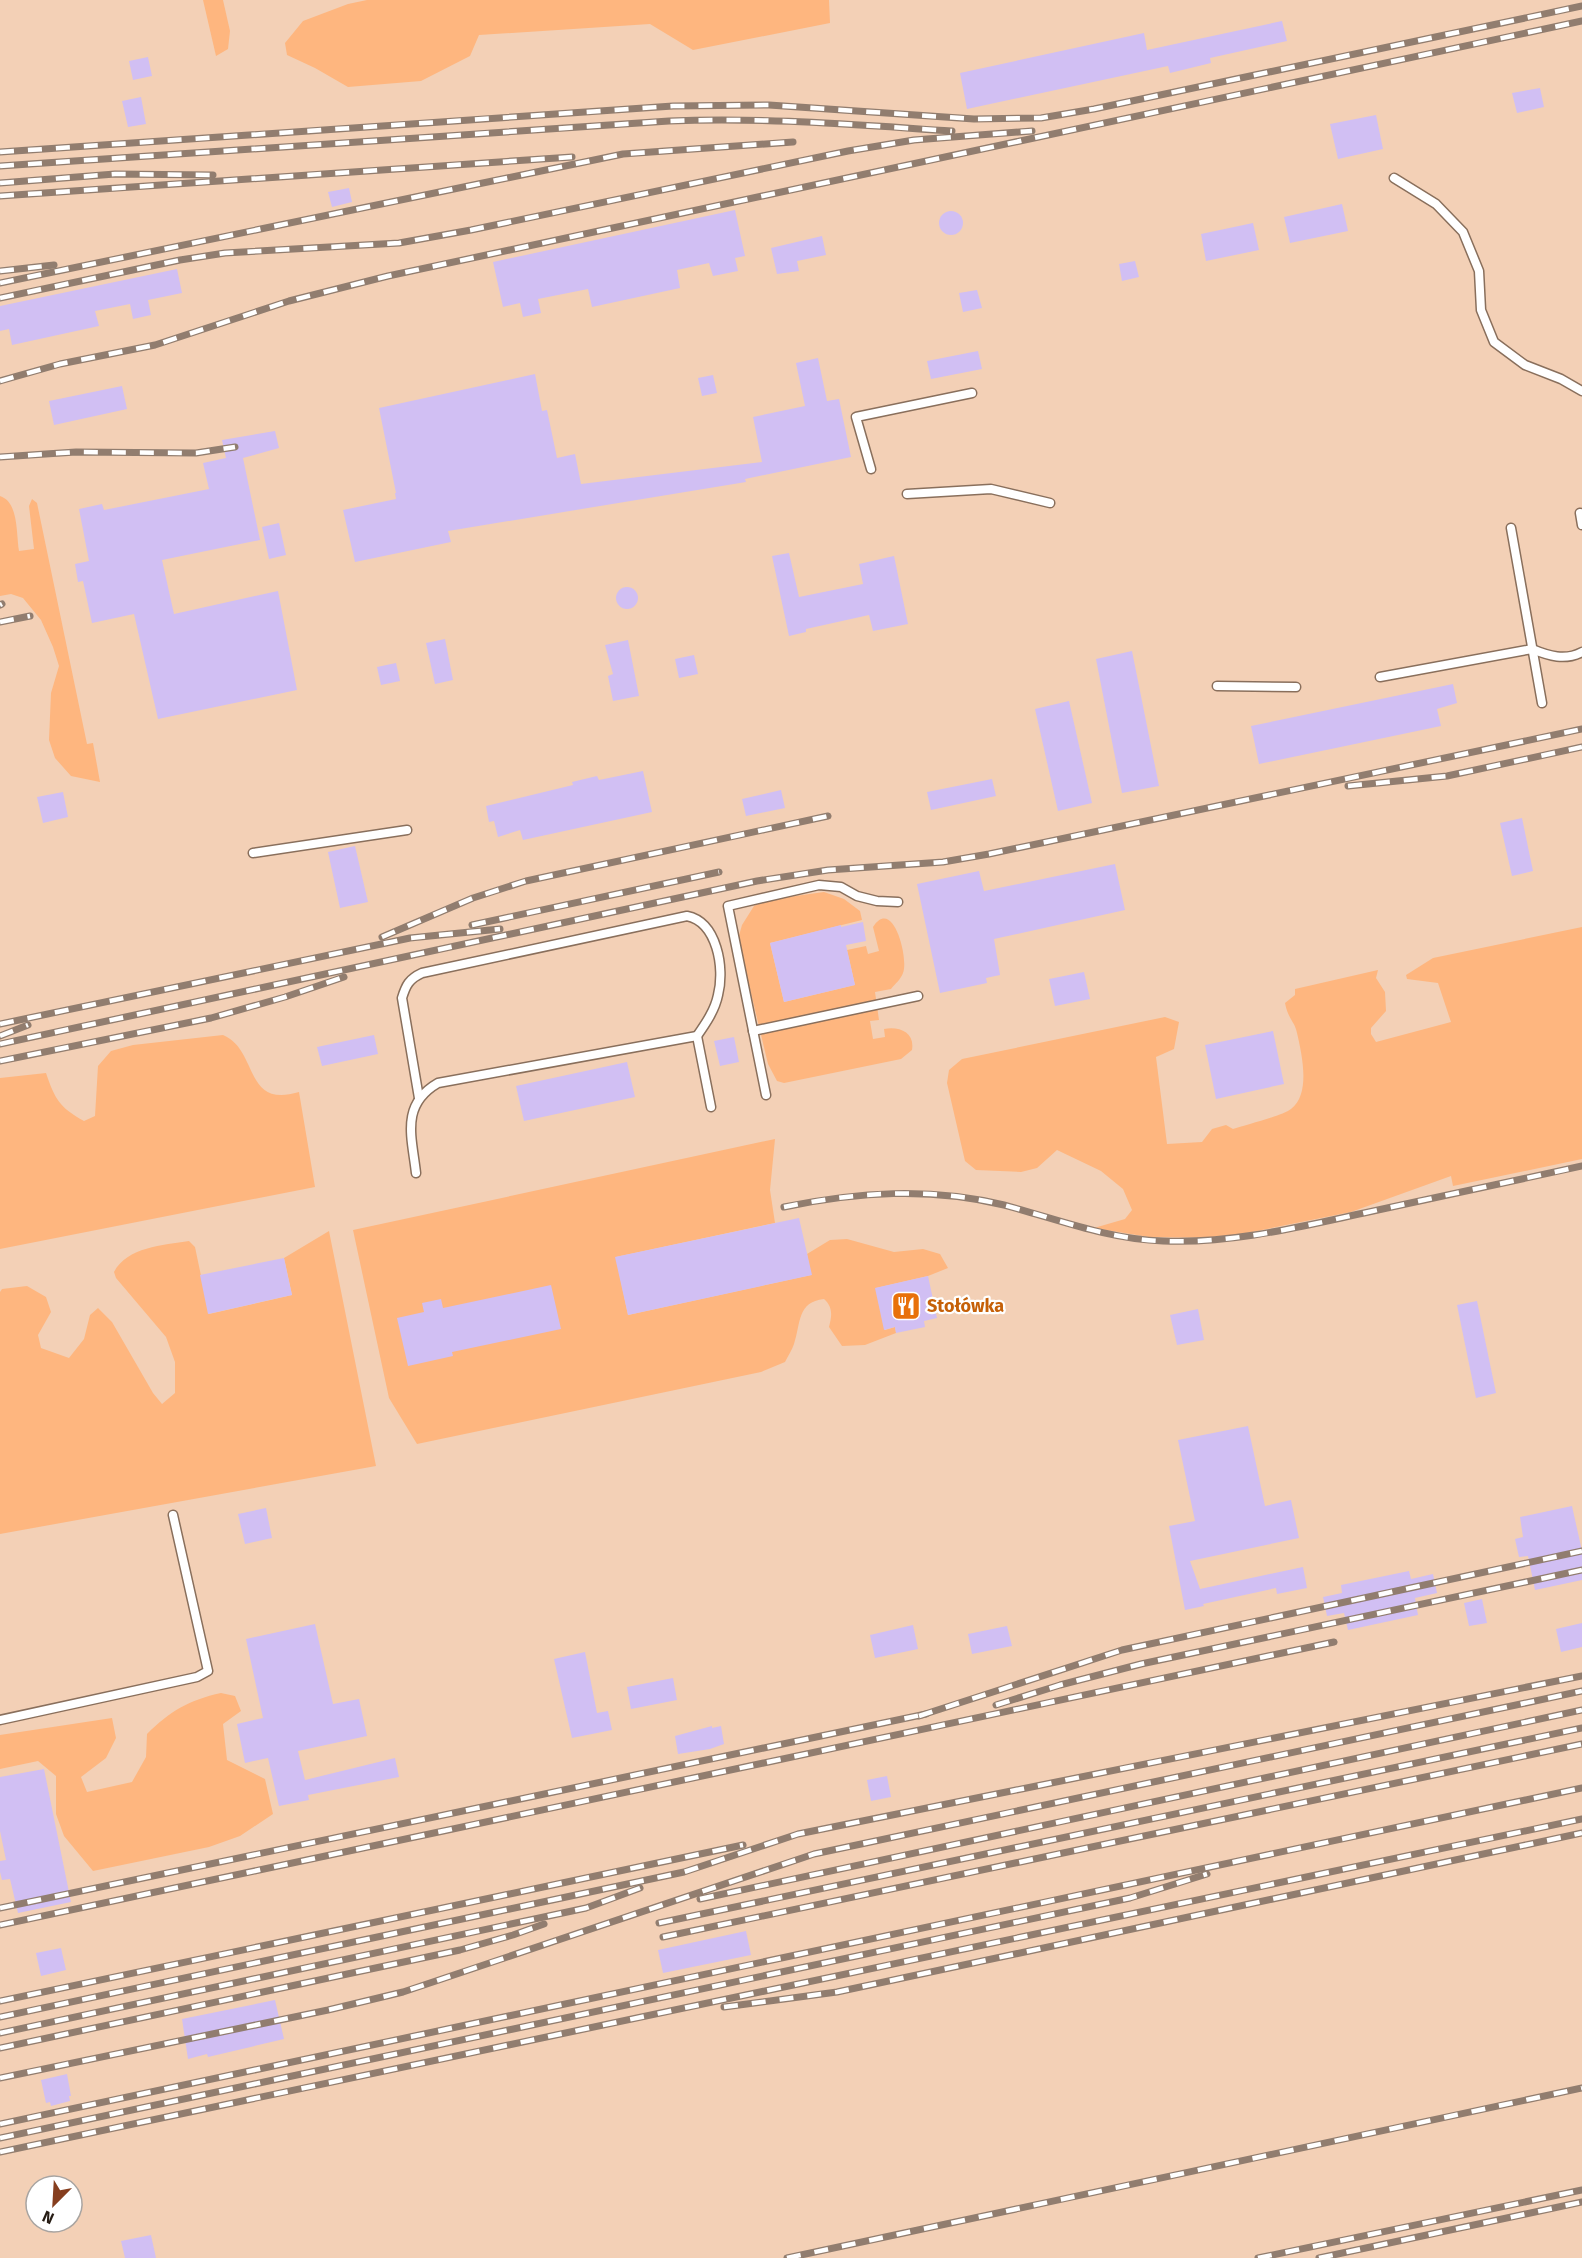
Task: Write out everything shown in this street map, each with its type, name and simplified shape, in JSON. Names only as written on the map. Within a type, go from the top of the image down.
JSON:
[{"type":"lane","points":[[1394,178],[1436,204],[1463,232],[1479,271],[1481,310],[1494,342],[1525,365],[1561,378],[1582,392]]},
{"type":"lane","points":[[872,469],[856,417],[972,393]]},
{"type":"lane","points":[[907,494],[991,489],[1050,503]]},
{"type":"lane","points":[[1580,513],[1582,525]]},
{"type":"lane","points":[[1511,528],[1542,703]]},
{"type":"lane","points":[[1380,677],[1532,649],[1553,657],[1574,656],[1582,651]]},
{"type":"lane","points":[[1216,686],[1296,687]]},
{"type":"lane","points":[[253,853],[407,830]]},
{"type":"lane","points":[[766,1095],[728,906],[819,885],[841,887],[857,896],[877,902],[898,902]]},
{"type":"lane","points":[[419,1098],[402,998],[411,978],[422,973],[687,916],[695,918],[709,929],[713,936],[721,975],[714,1008],[697,1036],[711,1107]]},
{"type":"lane","points":[[753,1031],[918,996]]},
{"type":"lane","points":[[416,1173],[410,1119],[419,1098],[427,1089],[438,1083],[697,1036]]},
{"type":"lane","points":[[0,1720],[197,1677],[208,1671],[173,1515]]},
{"type":"shaded area","points":[[0,0],[1582,0],[1582,2258],[0,2258]]},
{"type":"shaded area","points":[[203,0],[223,0],[230,31],[228,49],[216,56]]},
{"type":"shaded area","points":[[367,0],[829,0],[830,23],[693,50],[650,24],[479,35],[470,56],[421,81],[348,87],[287,55],[285,43],[303,21],[348,4]]},
{"type":"shaded area","points":[[0,496],[6,499],[14,512],[19,551],[34,549],[29,506],[32,499],[37,503],[87,744],[93,743],[100,782],[71,776],[55,758],[49,740],[51,693],[59,666],[41,620],[23,598],[11,594],[0,596]]},
{"type":"shaded area","points":[[824,892],[844,899],[860,911],[862,920],[770,943],[784,1002],[855,985],[847,950],[866,946],[868,954],[879,951],[873,927],[880,920],[887,919],[898,933],[904,966],[902,975],[891,989],[875,992],[879,1020],[870,1021],[873,1039],[885,1037],[884,1029],[901,1030],[909,1035],[912,1050],[901,1059],[784,1083],[777,1081],[768,1064],[738,939],[742,925],[754,906],[767,900]]},
{"type":"shaded area","points":[[1582,927],[1582,1159],[1453,1186],[1451,1176],[1351,1212],[1222,1238],[1149,1237],[1094,1228],[1125,1219],[1132,1210],[1123,1189],[1101,1171],[1057,1150],[1037,1168],[1021,1172],[976,1170],[965,1161],[947,1083],[949,1070],[962,1059],[1165,1017],[1179,1022],[1174,1049],[1156,1057],[1167,1144],[1202,1142],[1212,1129],[1226,1125],[1233,1129],[1263,1120],[1286,1112],[1297,1102],[1303,1084],[1303,1063],[1296,1029],[1285,1003],[1295,995],[1295,989],[1378,970],[1376,978],[1385,992],[1386,1011],[1371,1028],[1371,1034],[1376,1042],[1451,1022],[1438,983],[1407,979],[1406,975],[1433,958]]},
{"type":"shaded area","points":[[223,1035],[234,1042],[253,1076],[269,1092],[281,1095],[299,1092],[315,1187],[0,1249],[0,1078],[46,1073],[59,1102],[84,1121],[95,1116],[98,1066],[111,1051],[133,1045]]},
{"type":"shaded area","points":[[775,1139],[770,1190],[775,1223],[616,1257],[628,1315],[811,1275],[807,1254],[830,1240],[847,1239],[894,1252],[923,1249],[940,1254],[948,1268],[928,1276],[876,1288],[885,1330],[895,1327],[896,1333],[865,1345],[842,1346],[829,1327],[831,1315],[829,1305],[824,1299],[815,1301],[804,1309],[794,1344],[785,1362],[761,1372],[417,1444],[389,1398],[353,1230]]},
{"type":"shaded area","points":[[329,1231],[376,1466],[0,1534],[0,1292],[2,1289],[27,1286],[46,1297],[51,1312],[38,1335],[41,1348],[69,1358],[84,1339],[90,1315],[98,1308],[112,1322],[153,1393],[162,1404],[175,1393],[175,1362],[166,1337],[116,1278],[114,1272],[120,1264],[137,1252],[189,1241],[195,1247],[209,1314],[292,1295],[284,1258]]},
{"type":"shaded area","points":[[221,1693],[235,1696],[241,1711],[223,1724],[227,1760],[265,1779],[273,1814],[240,1836],[209,1847],[93,1871],[64,1836],[56,1814],[56,1776],[38,1761],[0,1769],[0,1735],[112,1718],[116,1738],[106,1758],[81,1777],[87,1792],[132,1782],[146,1757],[147,1734],[181,1708],[199,1699]]},
{"type":"building","points":[[1282,21],[1287,41],[1210,58],[1211,63],[1170,73],[1168,66],[967,109],[960,73],[1144,33],[1147,50]]},
{"type":"building","points":[[148,57],[152,76],[133,80],[129,61]]},
{"type":"building","points":[[1540,88],[1544,107],[1517,113],[1512,93]]},
{"type":"building","points":[[141,97],[146,124],[128,127],[122,101]]},
{"type":"building","points":[[1376,115],[1383,149],[1338,159],[1330,124]]},
{"type":"building","points":[[349,188],[352,202],[332,207],[328,192]]},
{"type":"building","points":[[1342,204],[1348,231],[1290,243],[1284,217]]},
{"type":"building","points":[[735,210],[745,256],[735,258],[738,271],[713,276],[709,263],[677,270],[680,288],[592,307],[588,289],[538,299],[541,313],[523,317],[520,303],[503,307],[493,262]]},
{"type":"building","points":[[951,211],[956,212],[962,218],[962,228],[956,234],[951,235],[946,234],[940,228],[939,223],[940,218],[946,212]]},
{"type":"building","points":[[1253,223],[1259,250],[1206,261],[1201,234]]},
{"type":"building","points":[[822,236],[826,255],[797,261],[799,271],[777,274],[771,248]]},
{"type":"building","points":[[1135,261],[1139,277],[1122,281],[1119,264]]},
{"type":"building","points":[[177,269],[182,293],[148,300],[151,315],[133,319],[130,304],[95,311],[99,326],[12,345],[9,329],[0,331],[0,306]]},
{"type":"building","points":[[977,290],[982,308],[963,312],[959,293]]},
{"type":"building","points":[[978,351],[982,369],[931,379],[927,361]]},
{"type":"building","points":[[818,358],[827,401],[839,399],[851,457],[745,479],[746,482],[448,531],[451,542],[355,562],[343,510],[396,499],[379,408],[535,374],[542,411],[547,410],[557,458],[575,454],[581,484],[762,462],[753,417],[805,406],[796,363]]},
{"type":"building","points":[[713,375],[717,393],[702,396],[698,378]]},
{"type":"building","points":[[122,386],[127,409],[54,425],[49,401]]},
{"type":"building","points":[[275,431],[279,448],[243,458],[260,540],[162,560],[174,614],[278,591],[297,690],[158,719],[134,614],[92,623],[83,581],[78,582],[75,564],[89,561],[79,509],[102,504],[104,510],[209,489],[203,463],[226,458],[222,440]]},
{"type":"building","points":[[279,523],[286,555],[269,559],[262,527]]},
{"type":"building","points":[[789,553],[799,597],[863,584],[859,564],[894,556],[908,624],[873,631],[869,615],[806,629],[806,632],[789,636],[772,556]]},
{"type":"building","points":[[627,587],[635,590],[638,598],[635,606],[627,609],[619,606],[616,598],[619,590]]},
{"type":"building","points":[[445,639],[453,680],[435,684],[426,643]]},
{"type":"building","points":[[628,640],[639,696],[613,701],[608,676],[613,674],[605,645]]},
{"type":"building","points":[[1132,651],[1159,786],[1122,793],[1096,659]]},
{"type":"building","points":[[694,655],[698,674],[679,678],[675,659]]},
{"type":"building","points":[[396,663],[400,681],[381,685],[377,667]]},
{"type":"building","points":[[1453,684],[1457,703],[1437,709],[1441,726],[1259,764],[1251,726]]},
{"type":"building","points":[[1069,701],[1092,803],[1058,811],[1035,709]]},
{"type":"building","points":[[643,771],[652,812],[523,840],[520,830],[498,837],[494,821],[489,822],[486,806],[573,785],[572,782],[597,776],[599,780]]},
{"type":"building","points":[[992,779],[996,796],[931,810],[927,792]]},
{"type":"building","points":[[781,790],[785,808],[746,816],[742,799]]},
{"type":"building","points":[[63,792],[68,817],[43,823],[37,797]]},
{"type":"building","points":[[1522,818],[1533,871],[1512,876],[1500,823]]},
{"type":"building","points":[[355,846],[368,902],[340,908],[328,852]]},
{"type":"building","points":[[1115,864],[1125,910],[994,939],[1000,975],[986,978],[987,983],[940,993],[917,884],[979,871],[984,891]]},
{"type":"building","points":[[863,922],[866,941],[846,945],[855,985],[784,1002],[770,943],[841,925],[841,927]]},
{"type":"building","points":[[1084,972],[1090,999],[1055,1006],[1049,979]]},
{"type":"building","points":[[1273,1031],[1284,1084],[1216,1099],[1205,1045]]},
{"type":"building","points":[[374,1035],[378,1054],[322,1066],[317,1047]]},
{"type":"building","points":[[734,1037],[739,1062],[720,1066],[714,1041]]},
{"type":"building","points":[[627,1062],[635,1097],[524,1121],[516,1086]]},
{"type":"building","points":[[799,1218],[812,1275],[628,1315],[615,1257]]},
{"type":"building","points":[[284,1258],[292,1295],[208,1314],[200,1275]]},
{"type":"building","points":[[928,1276],[937,1318],[924,1321],[925,1327],[896,1333],[895,1327],[884,1330],[875,1288]]},
{"type":"building","points":[[551,1285],[561,1329],[452,1352],[453,1356],[408,1366],[397,1318],[424,1312],[422,1303],[441,1299],[443,1308]]},
{"type":"building","points":[[1477,1301],[1496,1393],[1476,1398],[1457,1305]]},
{"type":"building","points":[[1198,1309],[1204,1340],[1177,1345],[1170,1315]]},
{"type":"building","points":[[1248,1426],[1265,1506],[1291,1500],[1299,1538],[1190,1561],[1200,1589],[1303,1567],[1307,1588],[1277,1594],[1276,1588],[1185,1610],[1169,1526],[1195,1521],[1178,1440]]},
{"type":"building","points":[[1572,1506],[1582,1551],[1582,1580],[1535,1590],[1528,1556],[1519,1557],[1515,1539],[1523,1537],[1520,1517]]},
{"type":"building","points":[[266,1508],[272,1538],[245,1544],[238,1514]]},
{"type":"building","points":[[1409,1571],[1411,1579],[1433,1574],[1437,1593],[1415,1598],[1418,1615],[1348,1630],[1344,1613],[1327,1616],[1323,1597],[1342,1593],[1341,1585]]},
{"type":"building","points":[[1482,1599],[1487,1623],[1469,1626],[1464,1603]]},
{"type":"building","points":[[1582,1623],[1582,1647],[1561,1652],[1556,1629]]},
{"type":"building","points":[[315,1624],[333,1704],[359,1699],[367,1736],[298,1751],[305,1780],[395,1758],[399,1777],[308,1795],[309,1800],[279,1806],[268,1758],[245,1763],[237,1724],[263,1718],[246,1639]]},
{"type":"building","points":[[913,1625],[918,1649],[875,1658],[870,1635]]},
{"type":"building","points":[[1007,1626],[1012,1646],[972,1654],[968,1634]]},
{"type":"building","points":[[585,1652],[597,1713],[608,1711],[612,1730],[572,1738],[554,1659]]},
{"type":"building","points":[[673,1678],[677,1700],[631,1709],[627,1687]]},
{"type":"building","points":[[712,1726],[712,1728],[721,1726],[724,1744],[710,1749],[678,1754],[675,1736]]},
{"type":"building","points":[[44,1769],[71,1902],[18,1913],[10,1879],[2,1880],[0,1872],[0,1861],[6,1860],[0,1831],[0,1777]]},
{"type":"building","points":[[887,1776],[891,1797],[871,1801],[867,1780]]},
{"type":"building","points":[[746,1931],[751,1955],[663,1973],[658,1950]]},
{"type":"building","points":[[61,1948],[66,1970],[41,1976],[36,1953]]},
{"type":"building","points":[[275,2000],[284,2039],[208,2057],[207,2054],[188,2059],[182,2019]]},
{"type":"building","points":[[67,2074],[70,2101],[51,2106],[50,2102],[46,2103],[41,2080]]},
{"type":"building","points":[[151,2235],[156,2258],[125,2258],[121,2241]]},
{"type":"railway","points":[[0,152],[673,106],[769,105],[974,119],[1041,118],[1094,109],[1582,6]]},
{"type":"railway","points":[[0,381],[60,364],[155,345],[289,301],[388,276],[1582,21]]},
{"type":"railway","points":[[0,166],[669,121],[775,121],[952,131]]},
{"type":"railway","points":[[0,298],[180,260],[225,253],[399,243],[848,151],[914,140],[1032,131]]},
{"type":"railway","points":[[0,283],[623,154],[793,142]]},
{"type":"railway","points":[[0,196],[572,157]]},
{"type":"railway","points":[[0,183],[115,174],[213,175]]},
{"type":"railway","points":[[0,271],[54,265]]},
{"type":"railway","points":[[0,457],[76,452],[196,453],[235,447]]},
{"type":"railway","points":[[0,622],[30,616]]},
{"type":"railway","points":[[0,1044],[757,881],[828,870],[943,862],[989,854],[1582,729]]},
{"type":"railway","points":[[1348,786],[1447,776],[1582,747]]},
{"type":"railway","points":[[382,937],[473,898],[526,881],[828,816]]},
{"type":"railway","points":[[472,925],[719,872]]},
{"type":"railway","points":[[0,1024],[410,938],[500,929]]},
{"type":"railway","points":[[0,1061],[211,1018],[344,977]]},
{"type":"railway","points":[[0,1036],[28,1025]]},
{"type":"railway","points":[[784,1207],[866,1195],[949,1196],[1004,1205],[1082,1228],[1122,1236],[1163,1241],[1214,1240],[1290,1229],[1582,1166]]},
{"type":"railway","points":[[919,1716],[1122,1650],[1582,1551]]},
{"type":"railway","points":[[996,1705],[1060,1685],[1141,1664],[1582,1570]]},
{"type":"railway","points":[[0,1925],[1334,1642]]},
{"type":"railway","points":[[0,2017],[684,1872],[798,1834],[1582,1676]]},
{"type":"railway","points":[[0,2078],[328,2010],[403,1992],[814,1854],[1582,1691]]},
{"type":"railway","points":[[700,1899],[1582,1710]]},
{"type":"railway","points":[[0,1908],[926,1714]]},
{"type":"railway","points":[[659,1923],[1582,1728]]},
{"type":"railway","points":[[663,1937],[1582,1744]]},
{"type":"railway","points":[[0,2124],[1582,1788]]},
{"type":"railway","points":[[0,2152],[1582,1819]]},
{"type":"railway","points":[[724,2007],[837,1992],[1582,1833]]},
{"type":"railway","points":[[0,2001],[743,1845]]},
{"type":"railway","points":[[0,2138],[1130,1898],[1207,1874]]},
{"type":"railway","points":[[0,2033],[586,1908],[640,1888]]},
{"type":"railway","points":[[0,2048],[460,1950],[544,1924]]},
{"type":"railway","points":[[787,2258],[1582,2088]]},
{"type":"railway","points":[[1258,2258],[1582,2190]]},
{"type":"railway","points":[[1319,2258],[1582,2202]]},
{"type":"place","name":"Stołówka","points":[[906,1306]]}]
